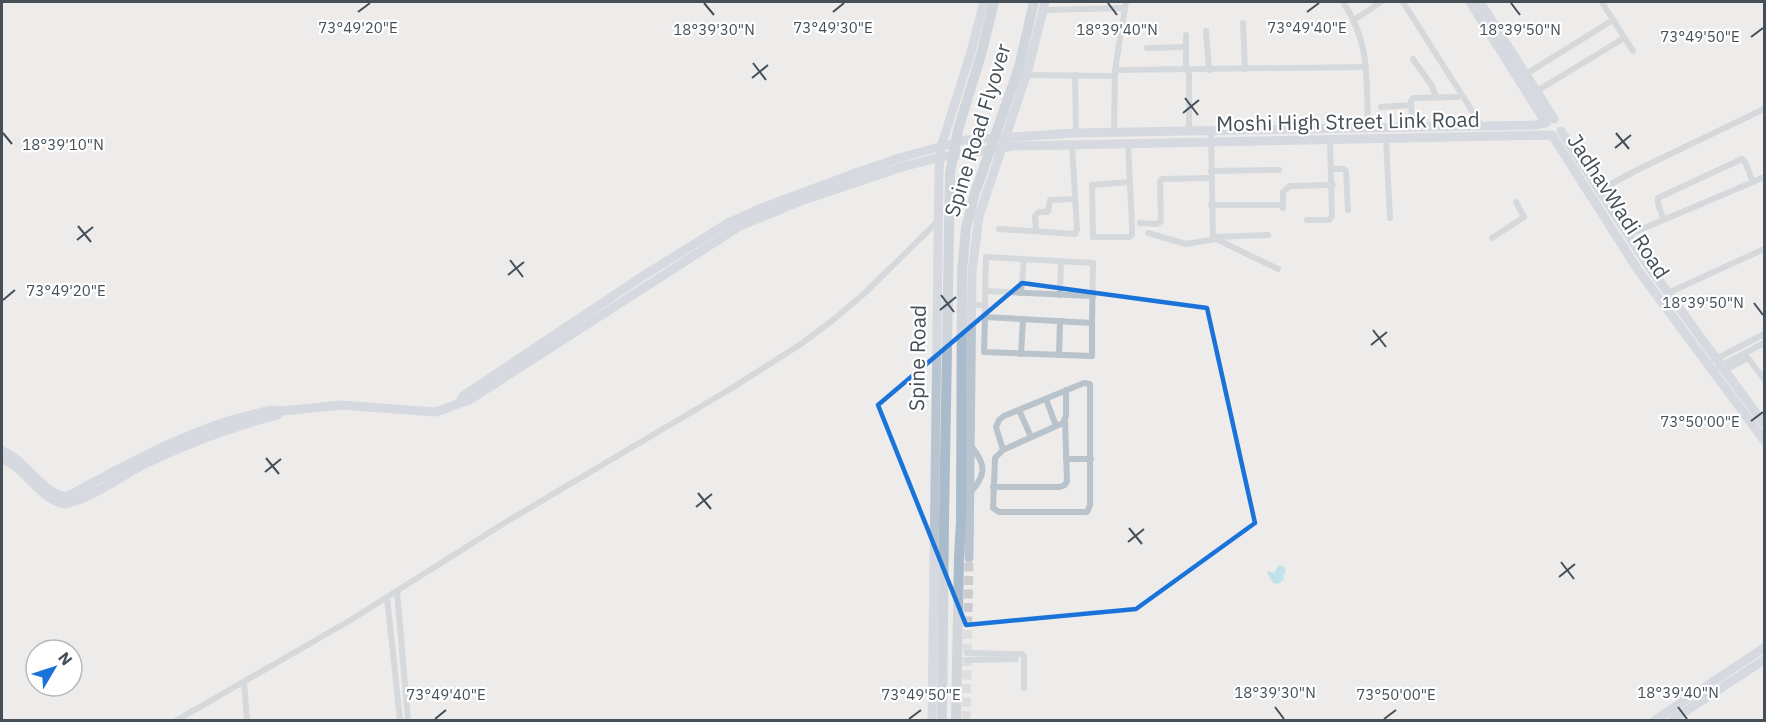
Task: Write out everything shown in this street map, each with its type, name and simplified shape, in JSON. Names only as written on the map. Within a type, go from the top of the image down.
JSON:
[{"type":"main road","name":"Spine Road Flyover","points":[[939,557],[944,521],[950,173],[958,130],[981,55],[994,2]]},
{"type":"main road","name":"Spine Road Flyover","points":[[964,558],[961,521],[962,272],[966,228],[974,196],[1018,67],[1034,2]]},
{"type":"main road","name":"Spine Road","points":[[939,557],[942,720]]},
{"type":"main road","points":[[956,720],[964,558]]},
{"type":"street","name":"Spine Road","points":[[932,720],[939,557],[938,221],[940,157],[984,2]]},
{"type":"street","points":[[1343,2],[1363,42],[1366,60],[1368,128]]},
{"type":"street","points":[[1354,20],[1382,2]]},
{"type":"street","points":[[1403,2],[1481,125]]},
{"type":"street","points":[[1470,2],[1550,121]]},
{"type":"street","points":[[1479,2],[1537,91],[1550,121]]},
{"type":"street","points":[[1603,4],[1633,51]]},
{"type":"street","points":[[964,558],[970,493],[973,255],[979,216],[1026,75],[1044,6],[1126,5],[1117,48],[1114,132]]},
{"type":"street","points":[[1526,74],[1613,20]]},
{"type":"street","points":[[1243,23],[1245,69]]},
{"type":"street","points":[[1206,31],[1209,70]]},
{"type":"street","points":[[1186,36],[1189,131]]},
{"type":"street","points":[[1537,91],[1624,38]]},
{"type":"street","points":[[1147,48],[1186,47]]},
{"type":"street","points":[[1413,59],[1432,86],[1436,98]]},
{"type":"street","points":[[1026,75],[1366,67]]},
{"type":"street","points":[[1075,75],[1076,133]]},
{"type":"street","points":[[1412,127],[1413,98],[1458,97]]},
{"type":"street","points":[[1381,106],[1411,105]]},
{"type":"street","points":[[1600,190],[1764,109]]},
{"type":"street","name":"Moshi High Street Link Road","points":[[613,301],[714,231],[748,213],[890,161],[965,140],[1076,133],[1535,125],[1550,121]]},
{"type":"street","name":"JadhavWadi Road","points":[[1556,133],[1561,123],[1550,121],[1546,130],[1556,133],[1600,190],[1717,365],[1764,440]]},
{"type":"street","points":[[1380,128],[1390,218]]},
{"type":"street","points":[[1210,131],[1210,205],[1213,238]]},
{"type":"street","name":"Moshi High Street Link Road","points":[[613,301],[740,226],[845,185],[902,166],[940,157],[1014,146],[1383,139],[1556,133]]},
{"type":"street","name":"JadhavWadi Road","points":[[1556,133],[1638,270],[1764,424]]},
{"type":"street","points":[[1307,220],[1331,219],[1333,185],[1330,140]]},
{"type":"street","points":[[1128,143],[1130,182],[1132,235],[1129,237],[1093,237],[1092,185],[1130,182]]},
{"type":"street","points":[[999,230],[1075,234],[1077,230],[1072,144]]},
{"type":"street","points":[[1664,219],[1658,198],[1742,159],[1753,182]]},
{"type":"street","points":[[1332,169],[1345,170],[1348,210]]},
{"type":"street","points":[[1140,223],[1157,224],[1161,221],[1160,182],[1162,179],[1278,170]]},
{"type":"street","points":[[1628,235],[1764,177]]},
{"type":"street","points":[[1210,205],[1281,206],[1283,192],[1290,186],[1333,185]]},
{"type":"street","points":[[1036,231],[1035,216],[1039,212],[1048,212],[1050,200],[1074,199]]},
{"type":"street","points":[[1492,238],[1524,217],[1516,202]]},
{"type":"street","points":[[177,720],[397,591],[506,522],[732,388],[801,344],[834,320],[866,292],[938,221]]},
{"type":"street","points":[[1148,233],[1186,244],[1213,238],[1268,235]]},
{"type":"street","points":[[1213,238],[1278,268]]},
{"type":"street","points":[[1668,292],[1764,249]]},
{"type":"street","points":[[986,257],[1061,261],[1093,263],[1092,356],[984,352],[986,257]]},
{"type":"street","points":[[1021,293],[1023,259]]},
{"type":"street","points":[[1060,295],[1061,261]]},
{"type":"street","points":[[985,291],[1093,296]]},
{"type":"street","points":[[2,451],[20,461],[55,494],[68,496],[183,438],[245,416],[276,409],[282,411],[341,405],[444,411],[460,402],[463,396],[613,301]]},
{"type":"street","points":[[972,305],[985,305]]},
{"type":"street","points":[[985,317],[1092,323]]},
{"type":"street","points":[[1021,354],[1023,319]]},
{"type":"street","points":[[1059,355],[1060,321]]},
{"type":"street","points":[[1717,365],[1764,334]]},
{"type":"street","points":[[1717,365],[1764,343]]},
{"type":"street","points":[[1717,365],[1748,358],[1764,379]]},
{"type":"street","points":[[1003,450],[996,426],[1004,416],[1084,383],[1090,384],[1090,505],[1087,512],[995,511],[993,508],[994,458],[1003,450],[1065,420]]},
{"type":"street","points":[[993,487],[1060,487],[1065,485],[1067,481],[1066,390]]},
{"type":"street","points":[[1046,399],[1056,426]]},
{"type":"street","points":[[1019,410],[1031,437]]},
{"type":"street","points":[[2,459],[20,470],[55,501],[64,504],[185,444],[278,415],[282,411]]},
{"type":"street","points":[[970,493],[981,480],[983,469],[980,456],[971,446]]},
{"type":"street","points":[[1066,459],[1091,459]]},
{"type":"street","points":[[983,469],[994,470]]},
{"type":"street","points":[[397,591],[408,720]]},
{"type":"street","points":[[387,597],[400,720]]},
{"type":"street","points":[[1655,720],[1764,648]]},
{"type":"street","points":[[1016,659],[967,657],[1022,654],[1024,656],[1024,688]]},
{"type":"street","points":[[1672,720],[1764,660]]},
{"type":"street","points":[[244,682],[247,720]]},
{"type":"highlighted area","points":[[1022,283],[1207,308],[1255,523],[1136,609],[966,625],[878,405]]},
{"type":"water","points":[[1279,565],[1286,570],[1284,579],[1278,584],[1273,583],[1267,573],[1269,571],[1274,573]]},
{"type":"tunnel","points":[[966,720],[969,558]]}]
